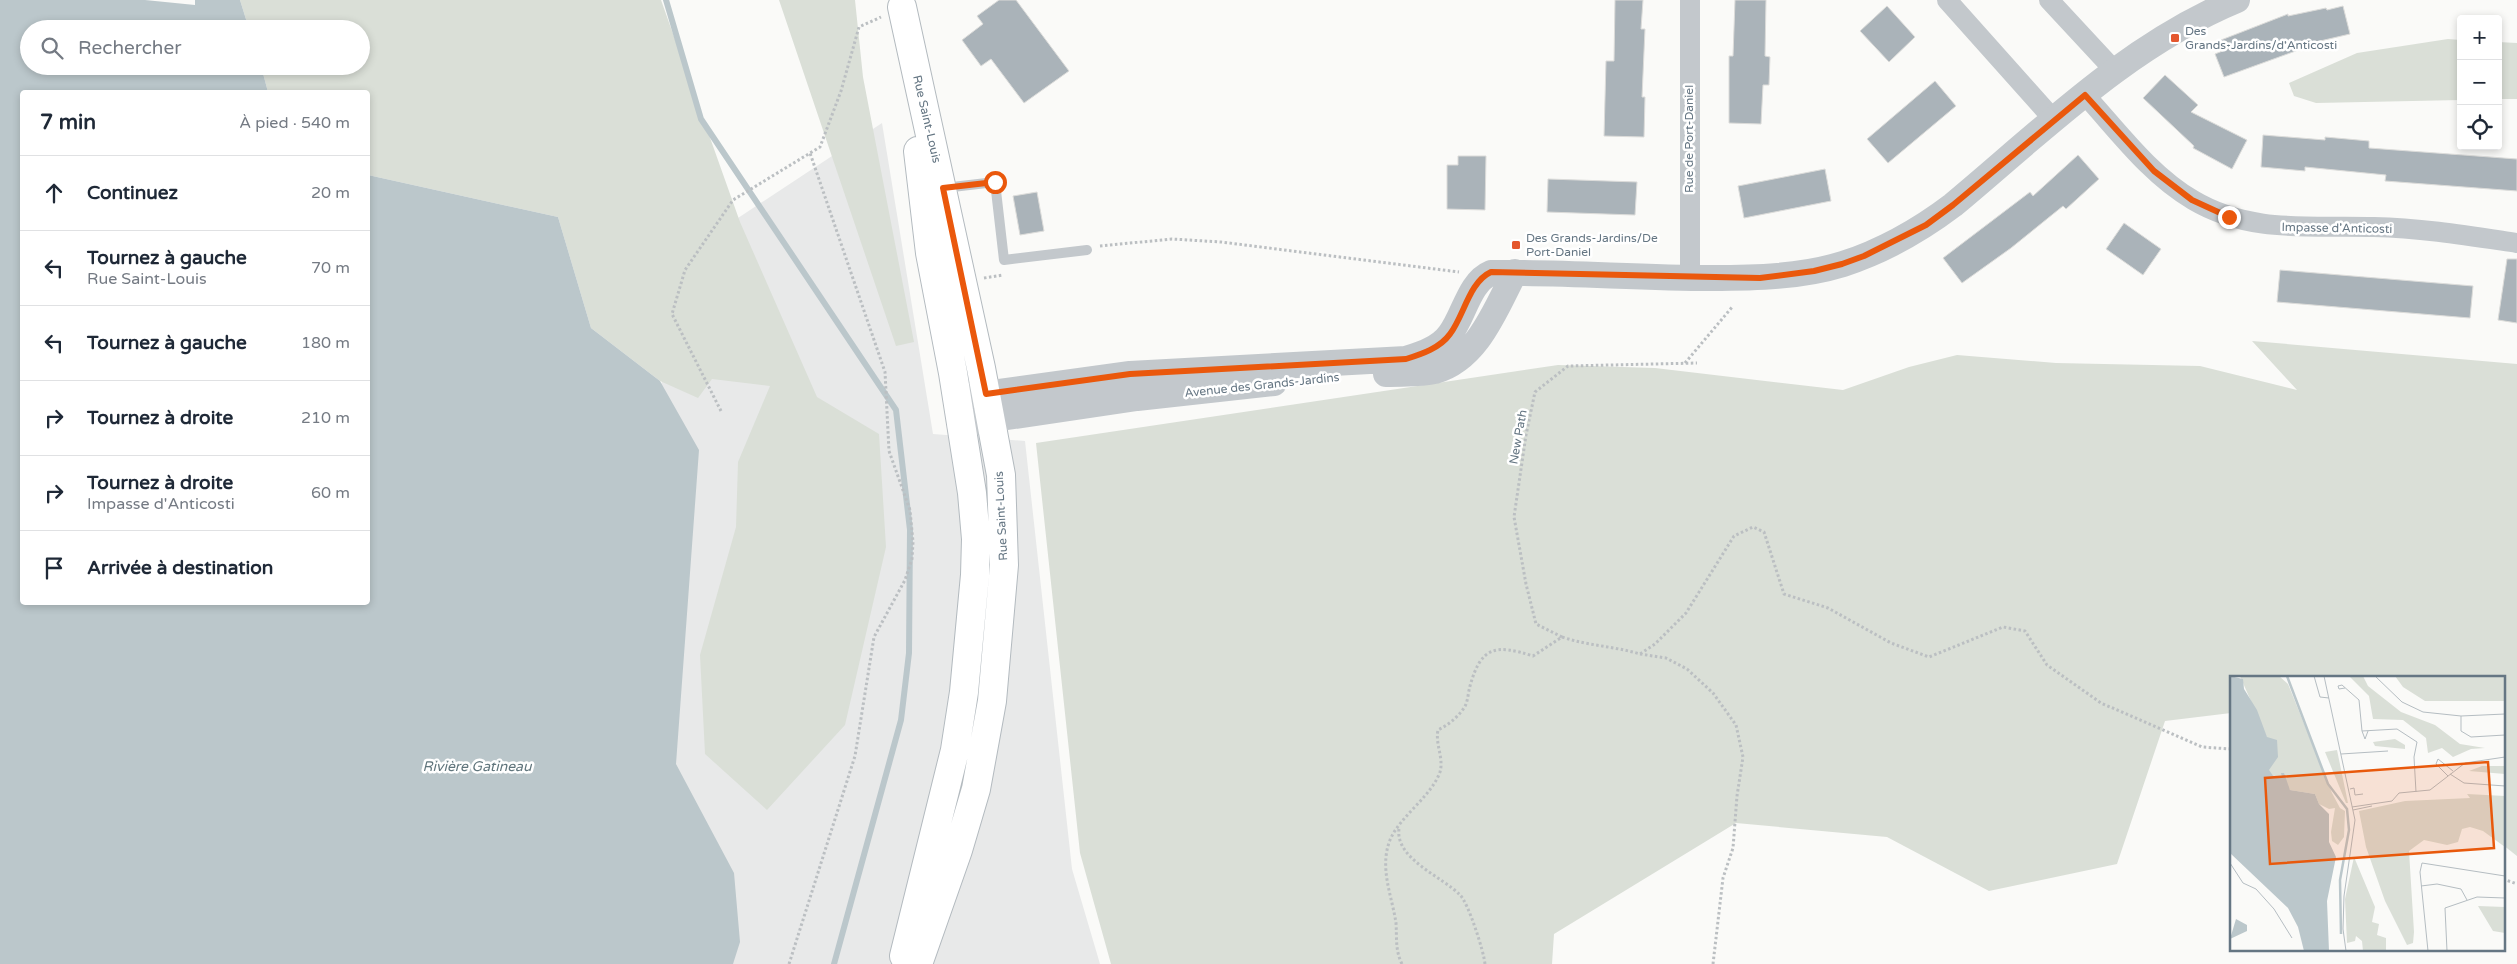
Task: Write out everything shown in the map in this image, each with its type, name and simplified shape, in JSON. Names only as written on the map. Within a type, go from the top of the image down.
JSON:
[{"type":"main road","name":"Rue Saint-Louis","points":[[902,4],[943,188],[1001,475],[1004,565],[992,700],[976,789],[958,850],[918,964]]},
{"type":"main road","name":"Rue Saint-Louis","points":[[902,4],[930,253],[972,493],[976,539],[975,575],[964,692],[955,750],[902,964]]},
{"type":"street","name":"Rue de Port-Daniel","points":[[1690,0],[1690,278]]},
{"type":"street","points":[[1947,0],[2054,120]]},
{"type":"street","points":[[2049,0],[2114,70]]},
{"type":"street","name":"Avenue des Grands-Jardins","points":[[958,411],[988,407],[1137,398],[1273,383],[1434,371],[1458,360],[1473,345],[1515,272],[1690,278],[1760,278],[1823,269],[1864,256],[1926,225],[2114,70],[2155,42],[2237,0]]},
{"type":"street","name":"Impasse d'Anticosti","points":[[2085,95],[2154,171],[2192,200],[2229,217],[2273,226],[2374,227],[2517,243]]},
{"type":"lane","points":[[943,188],[995,182],[1004,260],[1087,250]]},
{"type":"path","points":[[721,411],[672,314],[685,270],[732,200],[820,147],[841,91],[859,27],[902,4]]},
{"type":"path","points":[[789,964],[855,756],[874,637],[905,580],[912,560],[910,510],[889,451],[885,372],[810,153]]},
{"type":"path","points":[[1087,250],[1145,240],[1172,239],[1221,242],[1460,272]]},
{"type":"path","points":[[980,279],[1008,275]]},
{"type":"path","points":[[1684,363],[1733,306]]},
{"type":"path","name":"New Path","points":[[1562,637],[1536,624],[1526,584],[1514,517],[1526,435],[1535,392],[1568,366],[1697,363]]},
{"type":"path","points":[[1640,654],[1654,644],[1686,613],[1734,536],[1753,527],[1764,532],[1784,594],[1828,608],[1891,643],[1929,657],[2003,627],[2025,631],[2047,665],[2101,703],[2202,747],[2230,749]]},
{"type":"path","points":[[1402,964],[1396,945],[1396,923],[1386,870],[1390,840],[1440,772],[1441,758],[1436,740],[1438,730],[1449,724],[1465,707],[1476,667],[1489,652],[1509,648],[1533,656],[1562,637],[1588,646],[1616,647],[1640,654],[1666,658],[1687,669],[1713,693],[1736,725],[1742,758],[1733,848],[1723,878],[1713,964]]},
{"type":"path","points":[[1399,828],[1401,840],[1409,855],[1462,896],[1486,964]]},
{"type":"path","points":[[2504,879],[2517,884]]},
{"type":"shaded area","points":[[240,0],[661,0],[740,222],[817,397],[879,434],[886,547],[845,725],[767,810],[705,754],[700,655],[736,527],[738,462],[770,386],[712,379],[698,398],[660,381],[591,328],[558,217],[370,175],[370,90],[267,90],[263,75],[370,75],[370,20],[246,20]]},
{"type":"shaded area","points":[[779,0],[855,0],[863,77],[914,342],[896,346]]},
{"type":"shaded area","points":[[2448,39],[2457,40],[2457,100],[2316,103],[2294,96],[2289,83],[2357,53]]},
{"type":"shaded area","points":[[2502,42],[2517,43],[2517,99],[2502,99]]},
{"type":"shaded area","points":[[882,123],[933,434],[1025,441],[1072,869],[1100,964],[407,964],[668,368],[735,220]]},
{"type":"shaded area","points":[[2252,341],[2517,364],[2517,856],[2504,846],[2504,676],[2230,676],[2230,713],[2165,721],[2117,864],[1989,891],[1887,837],[1736,823],[1554,934],[1552,964],[1111,964],[1080,853],[1036,443],[1558,365],[1655,368],[1843,390],[1909,367],[1957,355],[2056,363],[2200,366],[2297,390]]},
{"type":"water","name":"Rivière Gatineau","points":[[0,0],[145,0],[195,5],[195,0],[240,0],[246,20],[20,20],[20,75],[263,75],[267,90],[20,90],[20,605],[370,605],[370,175],[558,217],[591,328],[660,381],[699,450],[676,764],[734,873],[740,942],[733,964],[0,964]]},
{"type":"building","points":[[999,0],[1016,0],[1069,71],[1024,103],[991,59],[981,66],[962,40],[983,24],[977,16]]},
{"type":"building","points":[[1615,0],[1643,0],[1641,29],[1645,29],[1642,97],[1645,97],[1644,137],[1604,136],[1606,61],[1614,61]]},
{"type":"building","points":[[1735,0],[1766,0],[1765,56],[1770,57],[1769,85],[1763,85],[1761,124],[1729,123],[1729,56],[1733,56]]},
{"type":"building","points":[[1887,6],[1915,37],[1889,62],[1860,31]]},
{"type":"building","points":[[2343,6],[2350,34],[2303,45],[2304,48],[2224,77],[2215,54],[2225,50],[2221,40],[2288,14],[2288,16]]},
{"type":"building","points":[[2165,75],[2198,105],[2191,112],[2247,140],[2232,169],[2193,148],[2194,146],[2143,98]]},
{"type":"building","points":[[1935,81],[1956,106],[1888,163],[1867,139]]},
{"type":"building","points":[[2263,135],[2325,140],[2325,137],[2369,141],[2369,148],[2517,159],[2517,191],[2385,181],[2386,175],[2305,167],[2305,171],[2261,167]]},
{"type":"building","points":[[2078,155],[2099,179],[2066,209],[2063,206],[2011,248],[1962,283],[1943,258],[2030,192],[2033,196]]},
{"type":"building","points":[[1458,156],[1486,156],[1485,210],[1447,209],[1447,165],[1458,165]]},
{"type":"building","points":[[1825,169],[1831,201],[1744,218],[1738,186]]},
{"type":"building","points":[[1548,179],[1637,182],[1635,215],[1547,212]]},
{"type":"building","points":[[1037,192],[1044,231],[1020,235],[1013,196]]},
{"type":"building","points":[[2124,223],[2161,249],[2143,275],[2106,249]]},
{"type":"building","points":[[2507,259],[2517,259],[2517,323],[2498,320]]},
{"type":"building","points":[[2280,270],[2473,286],[2470,318],[2277,302]]},
{"type":"waterway","points":[[666,0],[701,119],[896,410],[910,530],[909,653],[901,720],[834,964]]},
{"type":"place","name":"Des Grands-Jardins/d'Anticosti","points":[[2175,38]]},
{"type":"place","name":"Des Grands-Jardins/De Port-Daniel","points":[[1516,245]]},
{"type":"route","points":[[995,182],[943,188],[986,394],[1130,374],[1406,359],[1434,348],[1449,335],[1481,279],[1491,272],[1690,278],[1760,278],[1814,271],[1842,264],[1864,256],[1926,225],[1953,205],[2085,95],[2154,171],[2192,200],[2229,217]]}]
